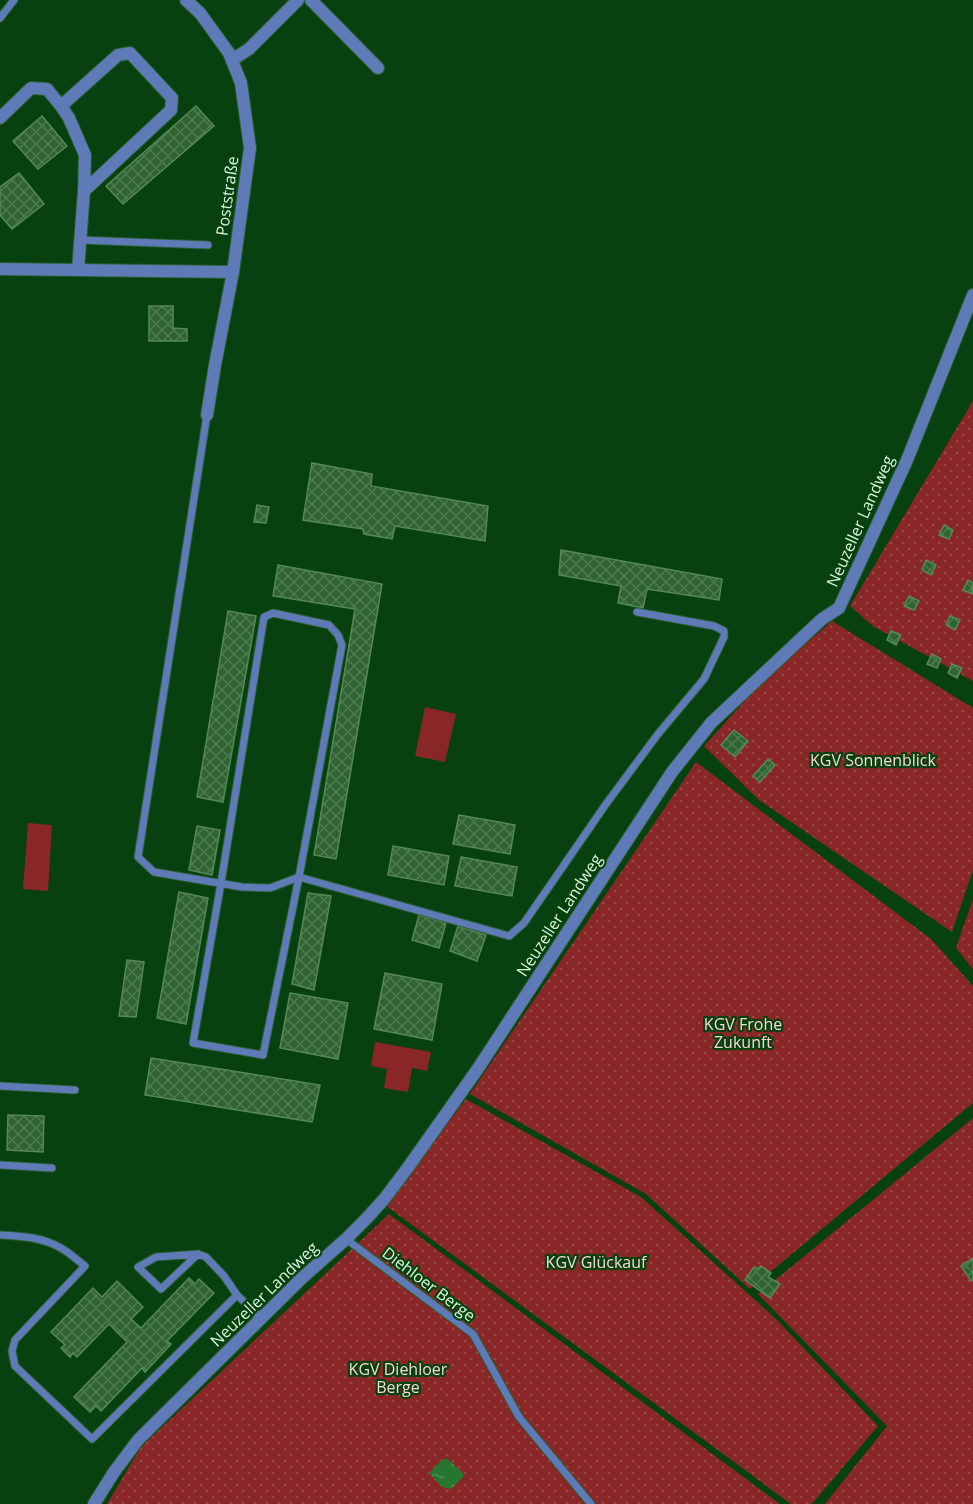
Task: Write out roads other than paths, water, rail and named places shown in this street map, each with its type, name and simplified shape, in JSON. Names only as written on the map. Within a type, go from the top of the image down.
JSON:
[{"type":"street","name":"Poststraße","points":[[186,0],[200,13],[229,53],[241,83],[250,148],[233,272],[207,415]]},
{"type":"street","points":[[232,60],[249,50],[298,0]]},
{"type":"street","points":[[311,0],[378,68]]},
{"type":"street","points":[[61,106],[118,55],[130,53],[172,98],[171,110],[84,191]]},
{"type":"street","points":[[0,118],[31,88],[47,89],[69,118],[85,155],[78,270]]},
{"type":"street","points":[[0,269],[233,272]]},
{"type":"street","name":"Neuzeller Landweg","points":[[94,1504],[138,1440],[302,1278],[346,1239],[385,1198],[477,1070],[678,764],[711,723],[822,619],[839,608],[907,460],[973,296]]},
{"type":"lane","points":[[0,18],[14,0]]},
{"type":"lane","points":[[80,240],[208,245]]},
{"type":"lane","points":[[207,415],[138,857],[154,872],[242,887],[270,888],[299,877],[509,936],[524,923],[658,734],[704,679],[724,637],[724,631],[714,626],[637,612]]},
{"type":"lane","points":[[273,614],[329,625],[338,635],[342,645],[263,1055],[193,1044],[221,883],[264,617],[273,614]]},
{"type":"lane","points":[[0,1086],[75,1090]]},
{"type":"lane","points":[[0,1165],[52,1168]]},
{"type":"lane","points":[[0,1236],[24,1236],[42,1240],[61,1248],[85,1266],[15,1340],[12,1351],[15,1366],[92,1439],[237,1295]]},
{"type":"lane","name":"Diehloer Berge","points":[[346,1239],[473,1334],[519,1417],[591,1504]]},
{"type":"lane","points":[[198,1254],[161,1289],[138,1267],[156,1257],[198,1254],[206,1257],[224,1276],[237,1295],[261,1318]]},
{"type":"water","points":[[443,1459],[448,1459],[463,1473],[463,1477],[451,1489],[442,1487],[429,1473]]},
{"type":"park label","name":"KGV Sonnenblick","points":[[873,760]]},
{"type":"park label","name":"KGV Frohe Zukunft","points":[[743,1033]]},
{"type":"park label","name":"KGV Glückauf","points":[[596,1262]]},
{"type":"park label","name":"KGV Diehloer Berge","points":[[398,1378]]}]
